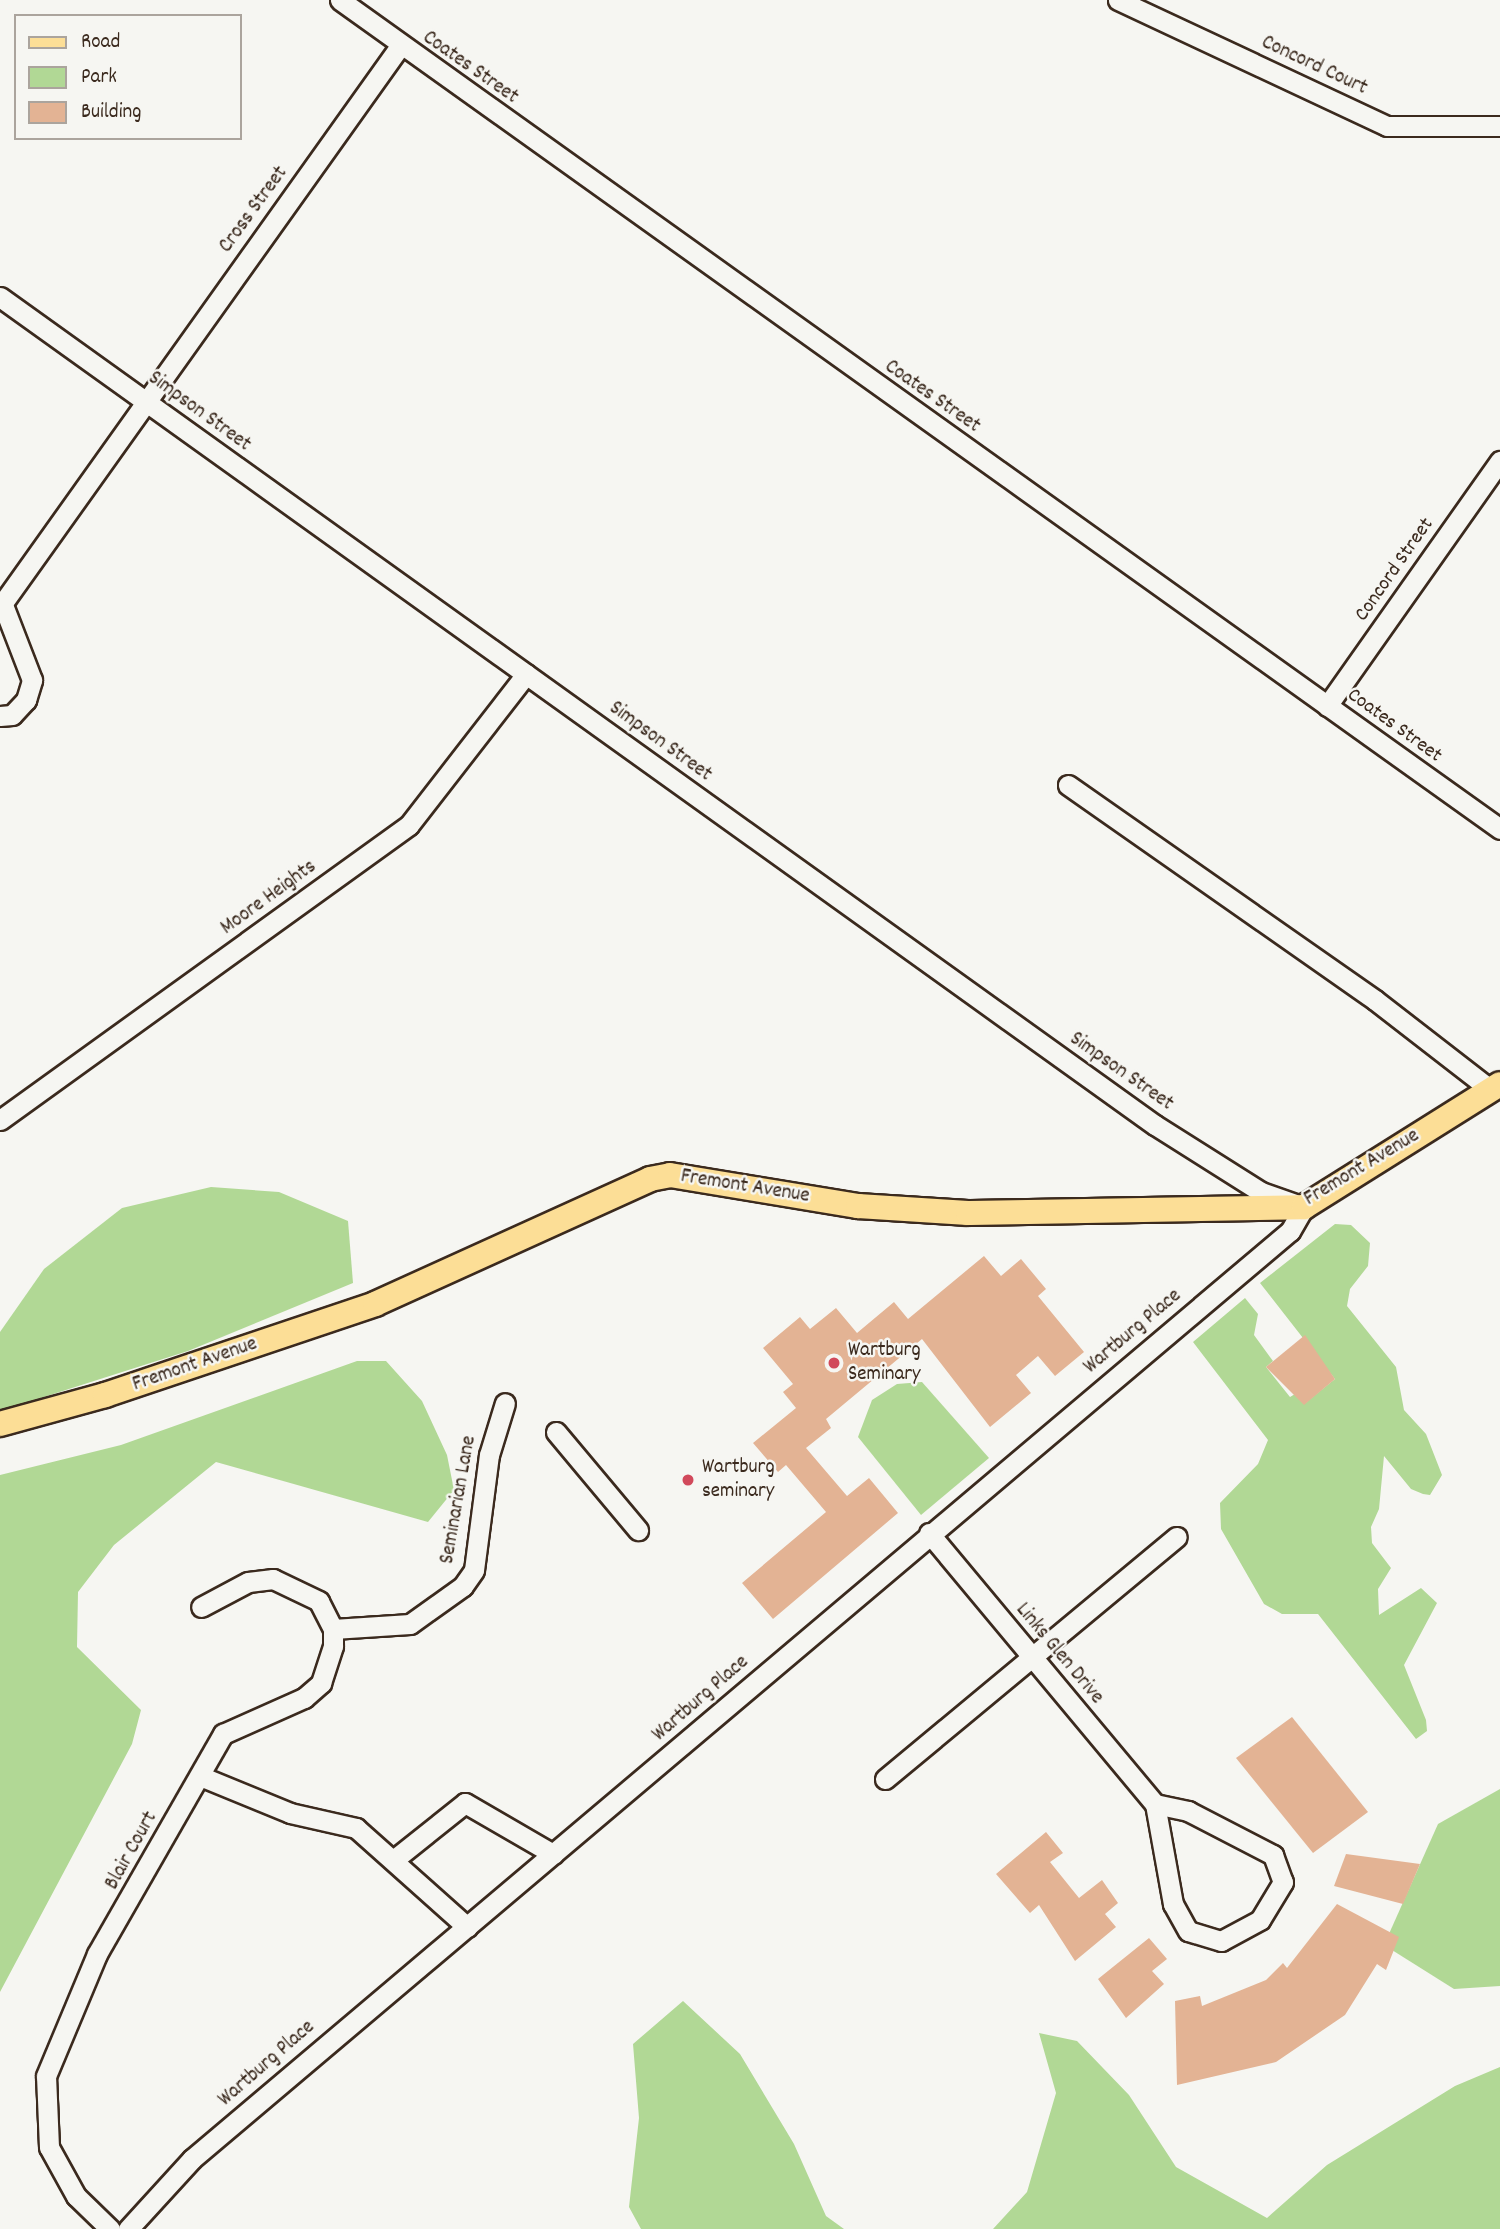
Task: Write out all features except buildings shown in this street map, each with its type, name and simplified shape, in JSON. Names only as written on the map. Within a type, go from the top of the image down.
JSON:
[{"type":"main road","name":"Fremont Avenue","points":[[0,1423],[105,1395],[375,1304],[670,1175],[858,1206],[968,1213],[1304,1207],[1496,1087]]},
{"type":"street","name":"Coates Street","points":[[340,0],[400,46],[1500,829]]},
{"type":"street","name":"Concord Court","points":[[1118,0],[1387,126],[1500,126]]},
{"type":"street","name":"Cross Street","points":[[1,606],[400,46]]},
{"type":"street","name":"Simpson Street","points":[[0,297],[1155,1125],[1261,1192],[1304,1207]]},
{"type":"street","name":"Concord Street","points":[[1327,706],[1500,461]]},
{"type":"street","points":[[0,716],[12,715],[26,700],[32,680],[1,606]]},
{"type":"street","name":"Moore Heights","points":[[0,1120],[409,825],[526,674]]},
{"type":"street","points":[[1068,785],[1496,1087]]},
{"type":"street","name":"Wartburg Place","points":[[128,2229],[191,2160],[929,1533],[1290,1231],[1304,1207]]},
{"type":"street","name":"Seminarian Lane","points":[[333,1629],[410,1624],[463,1586],[474,1570],[489,1455],[505,1404]]},
{"type":"street","points":[[556,1432],[638,1530]]},
{"type":"street","name":"Links Glen Drive","points":[[929,1533],[1155,1804],[1173,1904],[1188,1931],[1221,1941],[1260,1920],[1283,1882],[1273,1855],[1188,1811],[1155,1804]]},
{"type":"street","points":[[885,1779],[1177,1537]]},
{"type":"street","points":[[201,1607],[248,1582],[273,1579],[319,1601],[333,1629]]},
{"type":"street","name":"Blair Court","points":[[110,2229],[76,2196],[49,2147],[46,2076],[97,1954],[223,1734],[304,1698],[321,1683],[333,1629]]},
{"type":"street","points":[[200,1776],[290,1813],[356,1828],[396,1858],[467,1927]]},
{"type":"street","points":[[396,1858],[465,1803],[553,1854]]},
{"type":"green space","points":[[211,1187],[279,1192],[348,1221],[353,1283],[188,1351],[0,1411],[0,1332],[44,1269],[122,1208]]},
{"type":"green space","points":[[1335,1224],[1351,1225],[1370,1243],[1368,1266],[1350,1289],[1347,1306],[1396,1367],[1404,1410],[1426,1434],[1442,1475],[1430,1495],[1423,1494],[1411,1489],[1384,1456],[1379,1509],[1371,1527],[1372,1543],[1391,1568],[1378,1589],[1379,1615],[1421,1588],[1437,1603],[1404,1665],[1426,1720],[1427,1731],[1416,1739],[1318,1614],[1282,1614],[1264,1604],[1221,1529],[1220,1503],[1258,1464],[1268,1440],[1193,1342],[1245,1298],[1258,1314],[1254,1335],[1273,1361],[1266,1367],[1290,1397],[1295,1394],[1304,1404],[1335,1379],[1260,1283]]},
{"type":"green space","points":[[357,1361],[386,1361],[422,1401],[447,1455],[454,1490],[428,1522],[216,1462],[114,1545],[78,1592],[77,1647],[141,1710],[132,1744],[0,1992],[0,1475],[121,1445]]},
{"type":"green space","points":[[922,1382],[989,1458],[921,1515],[858,1437],[872,1400],[897,1384]]},
{"type":"green space","points":[[1500,1789],[1500,1986],[1454,1989],[1384,1945],[1438,1824]]},
{"type":"green space","points":[[683,2001],[740,2054],[794,2144],[826,2216],[844,2229],[641,2229],[629,2207],[639,2118],[633,2044]]},
{"type":"green space","points":[[1039,2033],[1077,2041],[1129,2095],[1176,2167],[1267,2218],[1327,2165],[1455,2086],[1500,2067],[1500,2229],[993,2229],[1027,2192],[1056,2093]]},
{"type":"place","name":"Wartburg Seminary","points":[[834,1363]]},
{"type":"place","name":"Wartburg seminary","points":[[688,1480]]}]
